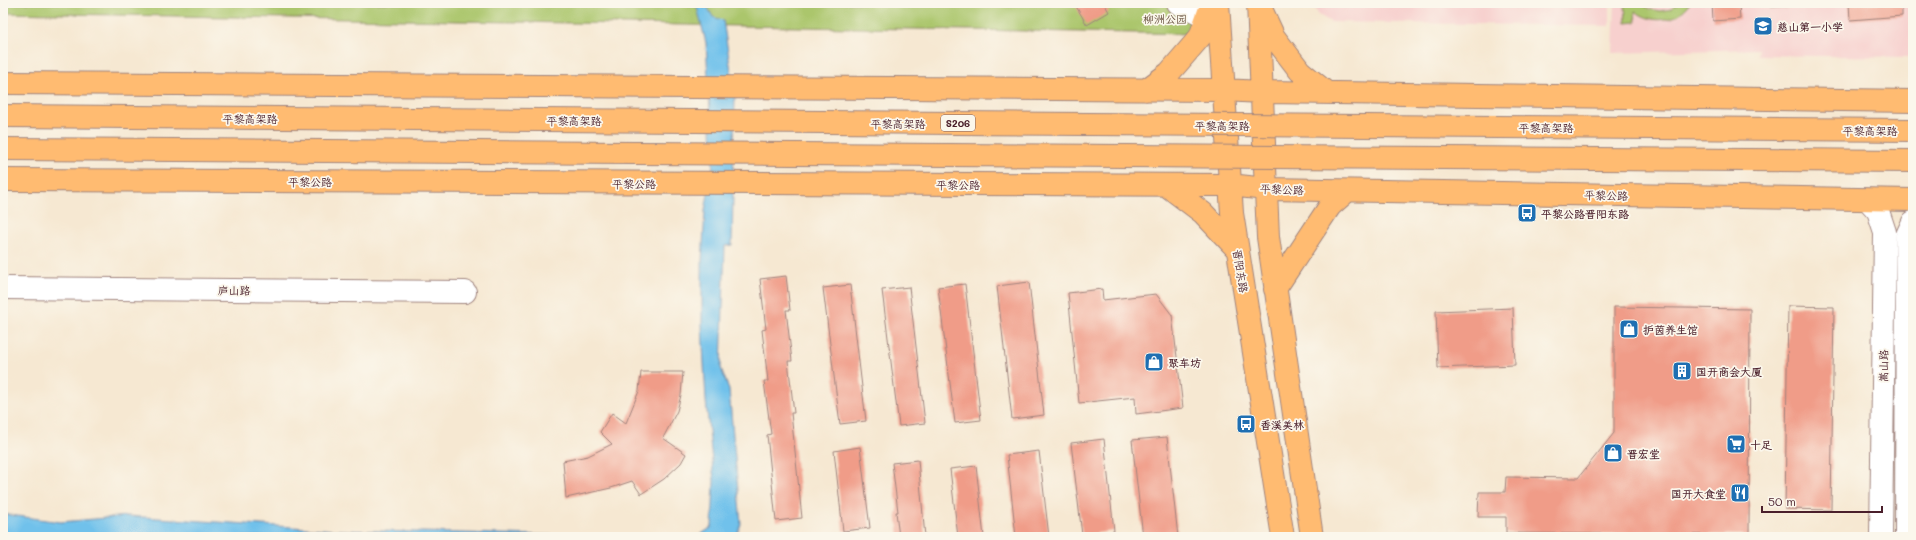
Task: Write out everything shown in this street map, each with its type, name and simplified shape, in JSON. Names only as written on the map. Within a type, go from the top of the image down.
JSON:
[{"type":"main road","points":[[1258,3],[1268,237],[1312,537]]},
{"type":"main road","points":[[1258,3],[1278,43],[1300,71],[1328,93]]},
{"type":"main road","points":[[1146,90],[1169,73],[1200,37],[1212,8]]},
{"type":"main road","name":"晋阳东路","points":[[1212,8],[1223,90],[1230,185],[1237,249],[1283,537]]},
{"type":"main road","points":[[3,83],[1223,90],[1262,92],[1913,101]]},
{"type":"main road","name":"平黎高架路","points":[[3,116],[1913,130]]},
{"type":"main road","points":[[3,149],[1913,161]]},
{"type":"main road","name":"平黎公路","points":[[3,180],[1230,185],[1266,189],[1347,191],[1913,200]]},
{"type":"main road","points":[[1166,185],[1203,213],[1237,249]]},
{"type":"main road","points":[[1275,289],[1330,206],[1347,191]]},
{"type":"street","points":[[1178,3],[1212,8]]},
{"type":"street","name":"嵩山路","points":[[1868,200],[1878,211],[1885,232],[1881,537]]},
{"type":"street","points":[[1906,537],[1907,235],[1913,222]]},
{"type":"street","name":"庐山路","points":[[3,288],[465,292]]},
{"type":"path","points":[[601,3],[690,6],[720,5],[728,3]]},
{"type":"shaded area","points":[[1311,3],[1610,3],[1610,26],[1331,22],[1319,15]]},
{"type":"shaded area","name":"慈山第一小学","points":[[1615,3],[1913,3],[1913,57],[1757,55],[1758,49],[1613,53]]},
{"type":"green space","name":"柳洲公园","points":[[3,3],[1191,3],[1192,34],[3,13]]},
{"type":"green space","points":[[1625,3],[1641,3],[1649,9],[1660,11],[1671,9],[1679,3],[1690,3],[1685,9],[1672,18],[1657,20],[1635,11],[1636,22],[1626,23]]},
{"type":"green space","points":[[1771,3],[1836,3],[1836,4],[1771,9]]},
{"type":"water","points":[[696,3],[705,3],[713,17],[723,20],[735,96],[732,245],[725,246],[721,368],[729,390],[741,524],[737,535],[739,537],[697,537],[712,527],[714,481],[706,401],[702,326],[702,261],[705,211],[713,165],[706,43]]},
{"type":"water","points":[[3,514],[61,522],[128,516],[336,530],[625,537],[3,537]]},
{"type":"building","points":[[1074,3],[1104,3],[1109,12],[1087,25]]},
{"type":"building","points":[[1712,3],[1739,3],[1740,19],[1713,21]]},
{"type":"building","points":[[1849,3],[1902,3],[1902,16],[1850,20]]},
{"type":"building","points":[[786,276],[790,310],[786,310],[792,361],[788,361],[794,413],[791,413],[802,518],[776,521],[767,435],[771,434],[764,381],[768,381],[762,330],[766,329],[760,279]]},
{"type":"building","points":[[1029,282],[1044,415],[1012,419],[997,286]]},
{"type":"building","points":[[965,284],[981,420],[955,423],[938,287]]},
{"type":"building","points":[[850,285],[866,421],[840,424],[823,288]]},
{"type":"building","points":[[909,287],[925,423],[899,426],[882,290]]},
{"type":"building","points":[[1102,289],[1103,300],[1156,294],[1172,315],[1183,408],[1136,414],[1135,397],[1079,403],[1068,293]]},
{"type":"building","points":[[1788,306],[1834,307],[1831,510],[1785,509]]},
{"type":"building","name":"国开商会大厦","points":[[1614,307],[1750,309],[1749,535],[1506,533],[1506,517],[1478,517],[1479,492],[1505,492],[1506,477],[1578,478],[1614,433]]},
{"type":"building","points":[[1513,308],[1515,365],[1438,368],[1436,311]]},
{"type":"building","points":[[641,372],[683,372],[681,395],[677,411],[663,438],[686,454],[681,463],[664,479],[641,494],[632,481],[611,488],[566,498],[563,461],[588,456],[612,444],[600,432],[612,413],[626,423],[639,391]]},
{"type":"building","points":[[1167,437],[1178,537],[1143,537],[1132,440]]},
{"type":"building","points":[[1104,439],[1114,531],[1082,535],[1071,443]]},
{"type":"building","points":[[860,447],[870,528],[843,531],[834,451]]},
{"type":"building","points":[[1039,451],[1049,537],[1016,537],[1007,455]]},
{"type":"building","points":[[918,460],[925,537],[899,537],[896,512],[898,512],[892,463]]},
{"type":"building","points":[[976,466],[984,537],[958,537],[950,469]]},
{"type":"place","name":"慈山第一小学","points":[[1763,26]]},
{"type":"place","name":"平黎公路晋阳东路","points":[[1527,213]]},
{"type":"place","name":"护茵养生馆","points":[[1629,329]]},
{"type":"place","name":"聚车坊","points":[[1154,362]]},
{"type":"place","name":"国开商会大厦","points":[[1682,371]]},
{"type":"place","name":"香溪美林","points":[[1246,424]]},
{"type":"place","name":"十足","points":[[1736,444]]},
{"type":"place","name":"晋宏堂","points":[[1613,453]]},
{"type":"place","name":"国开大食堂","points":[[1740,493]]}]
